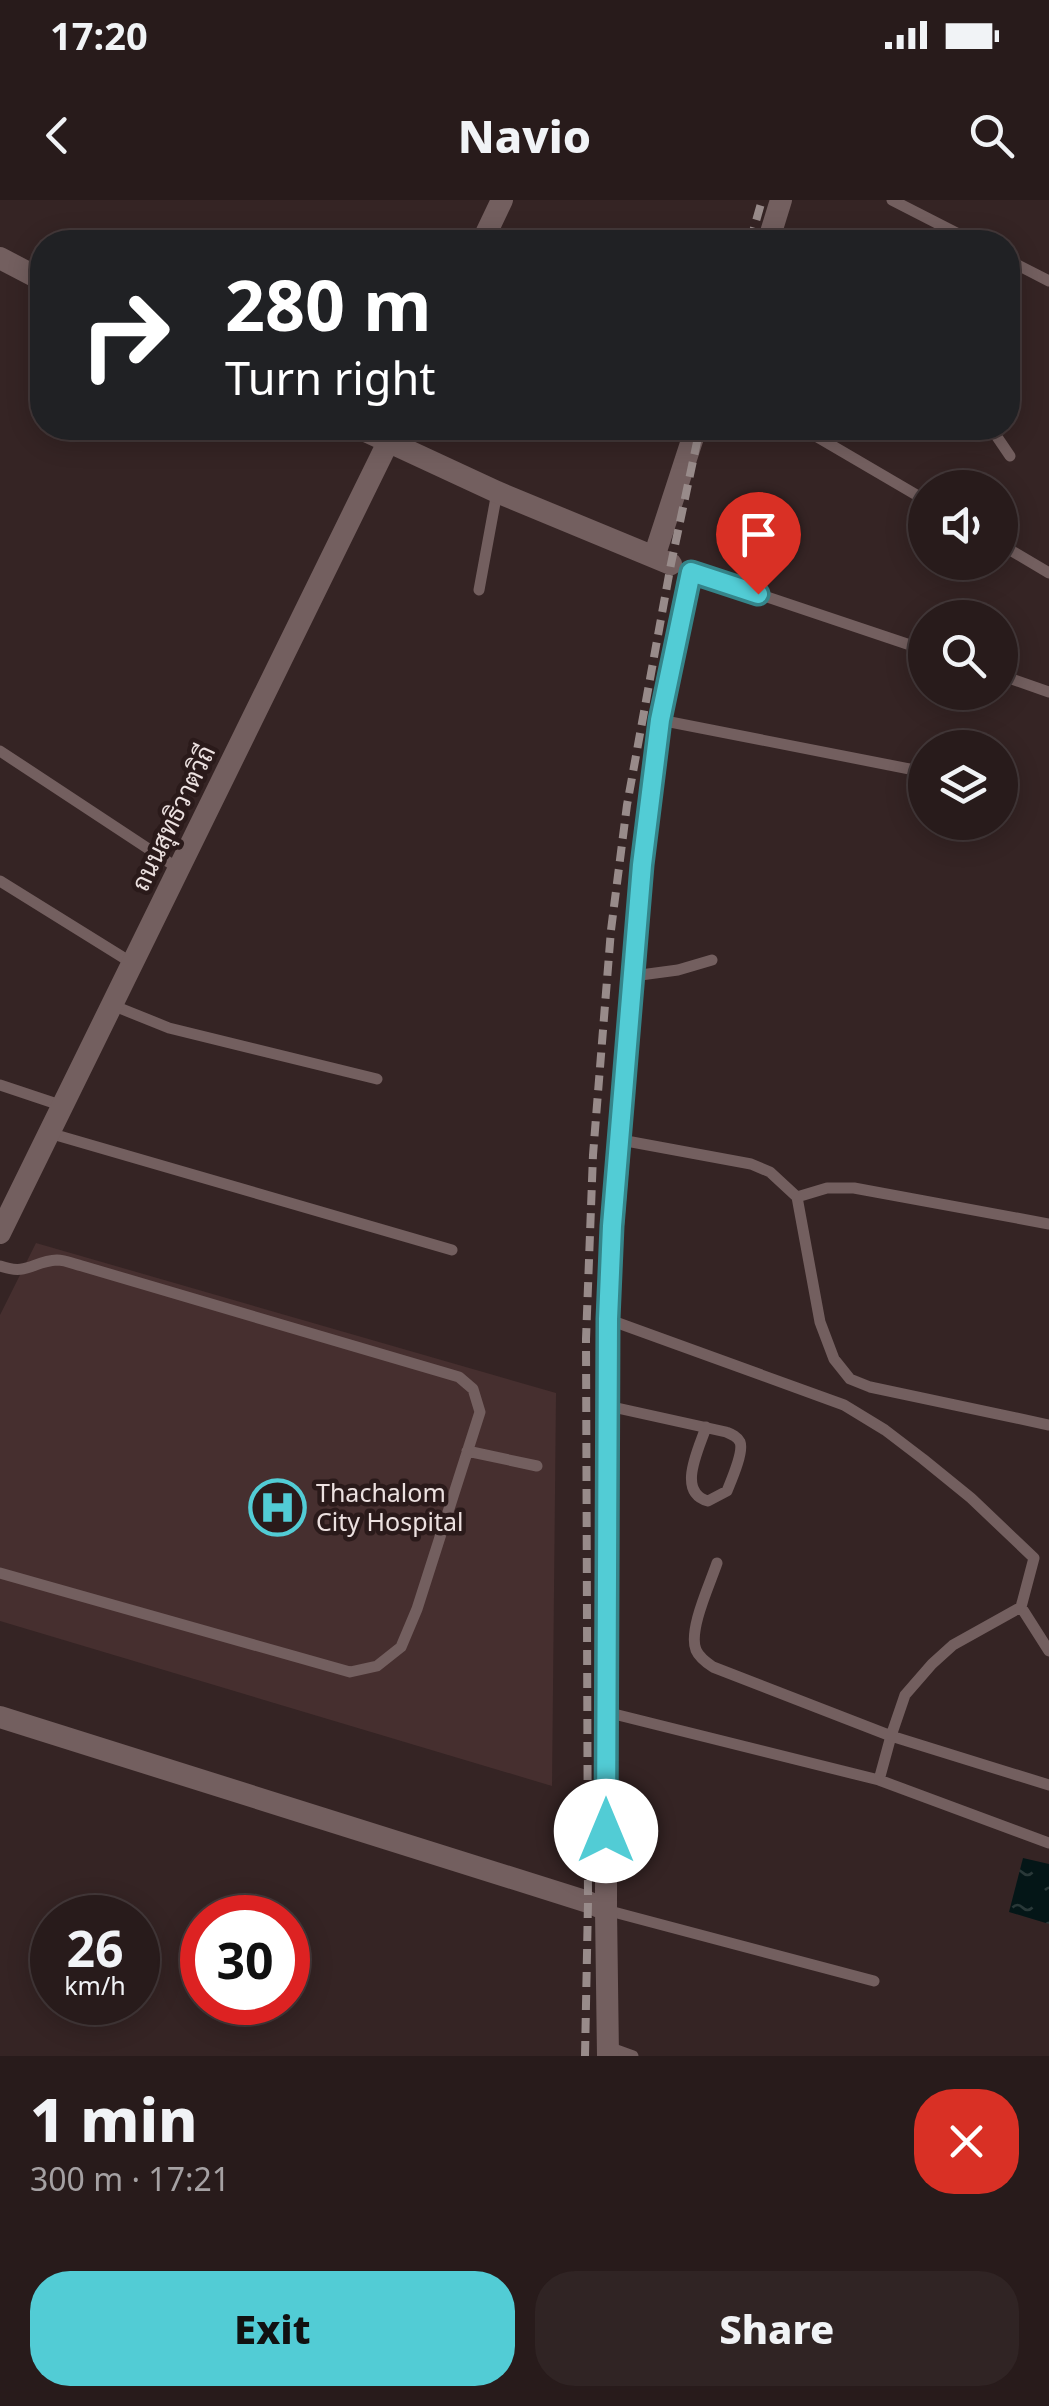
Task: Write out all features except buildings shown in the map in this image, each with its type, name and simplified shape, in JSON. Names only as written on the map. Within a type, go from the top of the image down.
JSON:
[{"type":"street","points":[[488,230],[502,200]]},
{"type":"street","points":[[772,230],[781,200]]},
{"type":"street","points":[[0,258],[30,274]]},
{"type":"street","name":"ถนนสุทธิวาตวิถี","points":[[0,1233],[389,440]]},
{"type":"street","points":[[403,440],[498,492],[672,564]]},
{"type":"street","points":[[608,2051],[606,1712],[612,1226],[672,564],[694,440]]},
{"type":"street","points":[[0,1717],[606,1910]]},
{"type":"lane","points":[[892,200],[951,230]]},
{"type":"lane","points":[[1020,266],[1049,281]]},
{"type":"lane","points":[[822,440],[908,490]]},
{"type":"lane","points":[[999,440],[1010,456]]},
{"type":"lane","points":[[479,590],[498,492]]},
{"type":"lane","points":[[1018,555],[1049,573]]},
{"type":"lane","points":[[672,564],[908,644]]},
{"type":"lane","points":[[1018,682],[1049,692]]},
{"type":"lane","points":[[660,720],[908,769]]},
{"type":"lane","points":[[0,751],[179,869]]},
{"type":"lane","points":[[0,881],[132,963]]},
{"type":"lane","points":[[632,976],[678,970],[712,960]]},
{"type":"lane","points":[[112,1005],[170,1028],[376,1079]]},
{"type":"lane","points":[[0,1085],[62,1106]]},
{"type":"lane","points":[[49,1134],[452,1250]]},
{"type":"lane","points":[[621,1140],[751,1164],[770,1172],[797,1196],[820,1322],[834,1359],[850,1379],[870,1387],[1049,1425]]},
{"type":"lane","points":[[797,1196],[827,1188],[854,1188],[1049,1224]]},
{"type":"lane","points":[[0,1266],[13,1270],[59,1260],[459,1377],[473,1389],[480,1412],[417,1609],[401,1647],[378,1666],[350,1672],[0,1574]]},
{"type":"lane","points":[[608,1319],[844,1405],[923,1459],[1034,1558]]},
{"type":"lane","points":[[608,1406],[726,1432],[735,1436],[740,1442],[740,1454],[727,1491],[708,1500],[693,1492],[690,1480],[706,1428]]},
{"type":"lane","points":[[467,1452],[537,1466]]},
{"type":"lane","points":[[1034,1558],[1049,1553]]},
{"type":"lane","points":[[879,1780],[905,1694],[953,1645],[1021,1606],[1034,1558]]},
{"type":"lane","points":[[718,1563],[694,1630],[695,1649],[713,1667],[892,1736],[1049,1786]]},
{"type":"lane","points":[[1021,1606],[1049,1651]]},
{"type":"lane","points":[[606,1712],[879,1780],[1049,1843]]},
{"type":"lane","points":[[606,1910],[874,1981]]},
{"type":"lane","points":[[608,2051],[634,2056]]},
{"type":"shaded area","name":"Thachalom City Hospital","points":[[36,1243],[556,1393],[552,1786],[0,1621],[0,1315]]},
{"type":"water","points":[[1023,1858],[1049,1864],[1049,1924],[1009,1912]]},
{"type":"railway","points":[[753,230],[762,200]]},
{"type":"railway","points":[[585,2056],[586,1339],[593,1155],[611,930],[627,805],[697,440]]},
{"type":"place","name":"Thachalom City Hospital","points":[[277,1507]]},
{"type":"route","points":[[606,1831],[608,1319],[642,865],[660,720],[691,572],[758,594]]}]
